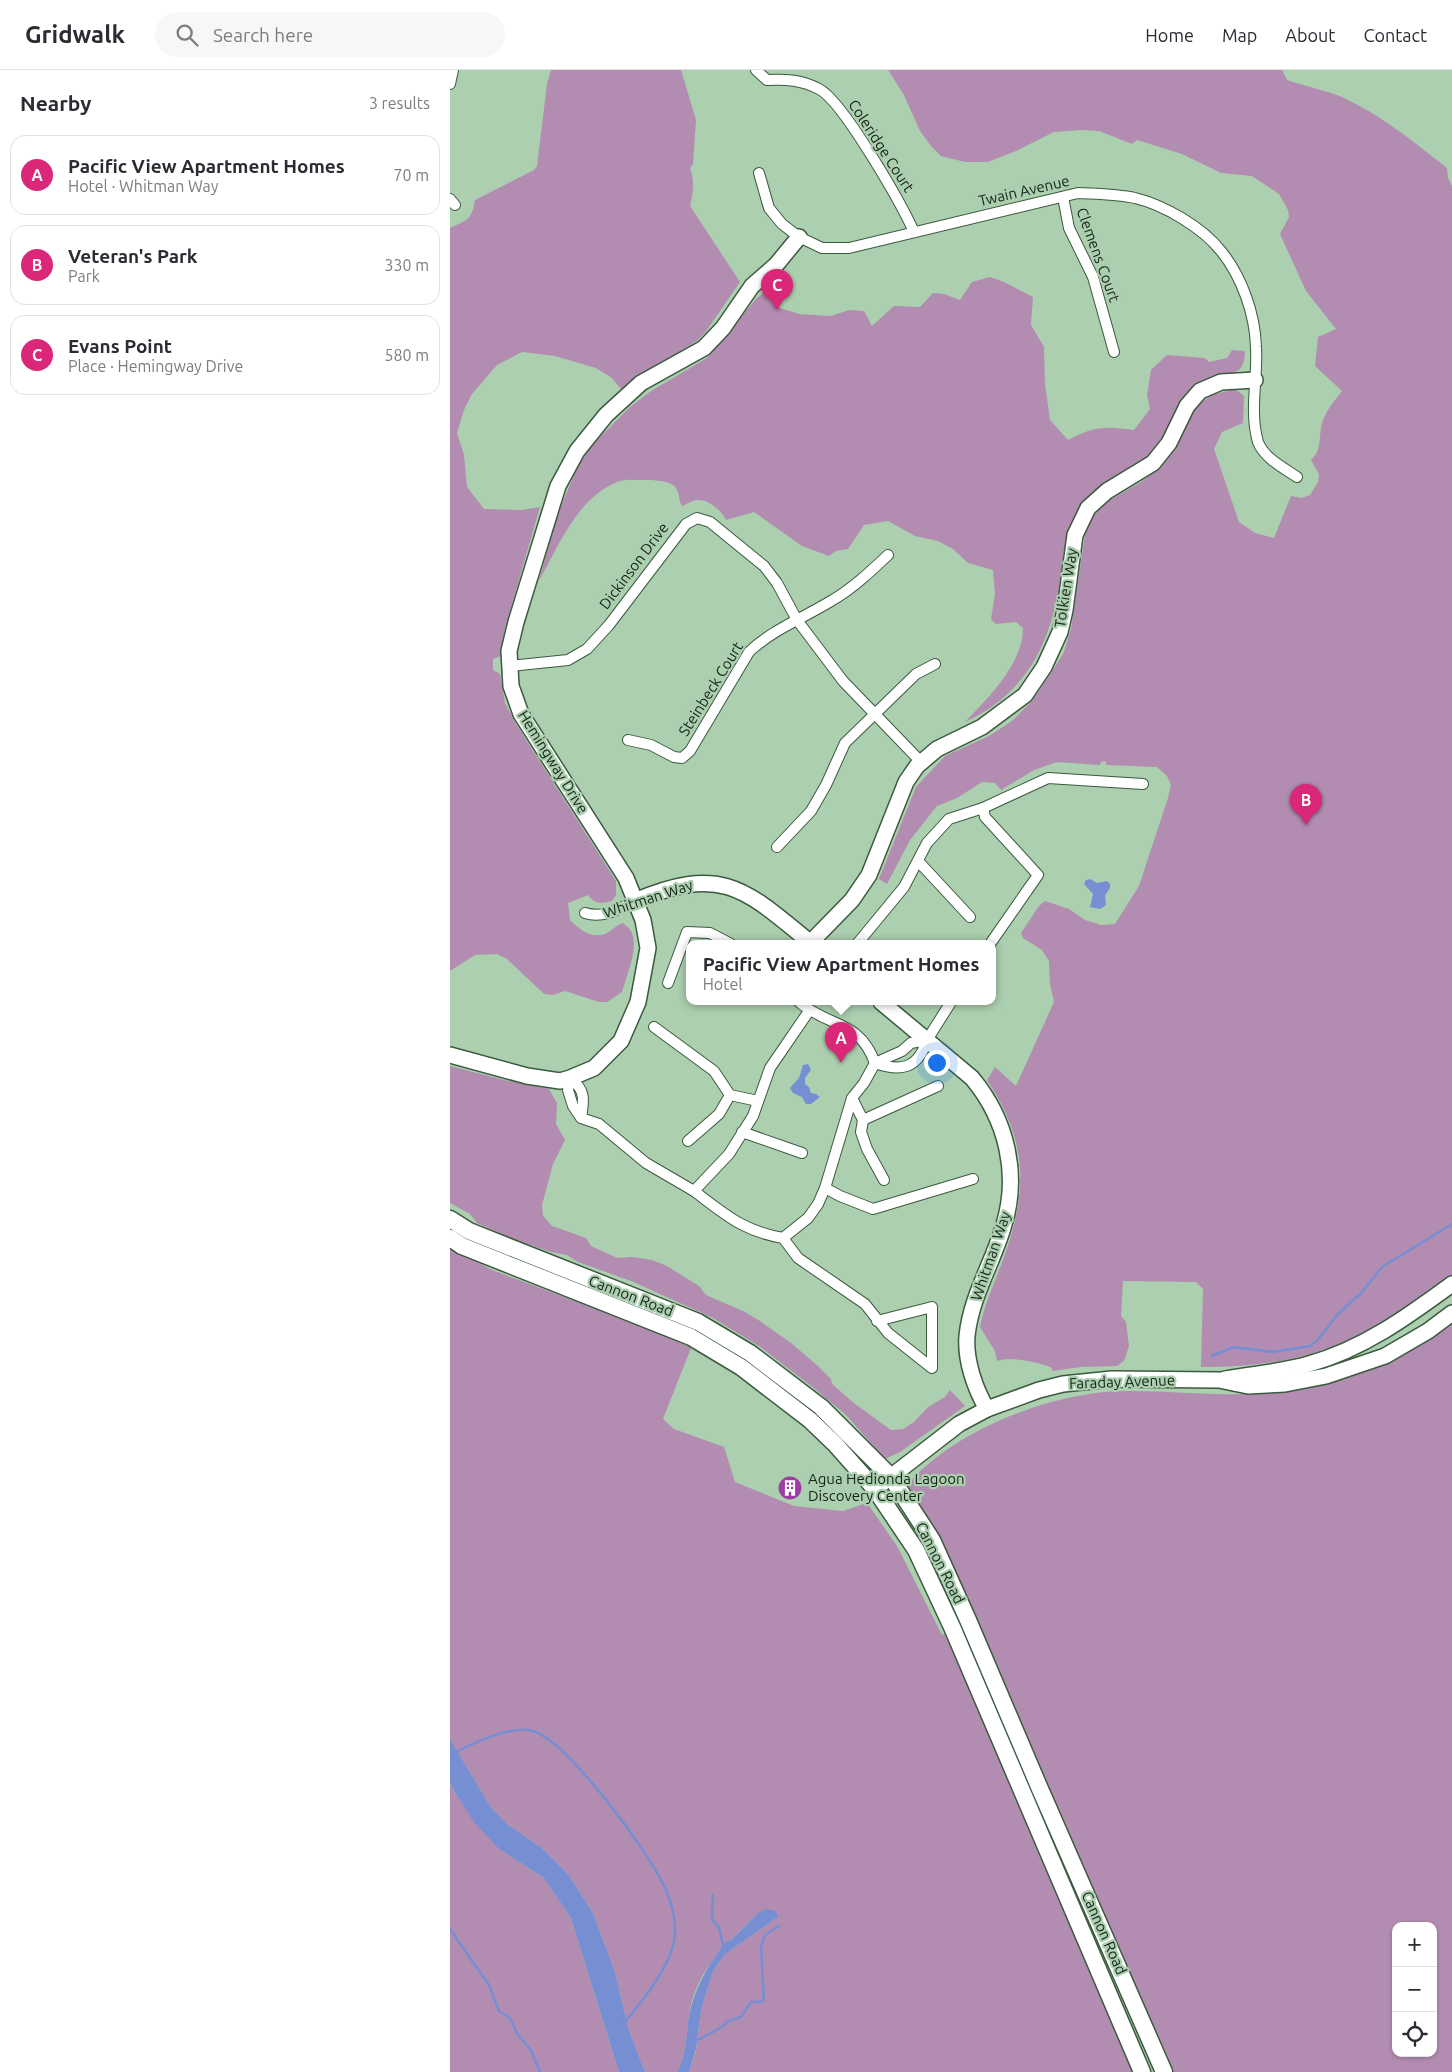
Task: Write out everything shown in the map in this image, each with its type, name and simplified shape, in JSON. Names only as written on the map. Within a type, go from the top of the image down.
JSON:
[{"type":"main road","name":"Cannon Road","points":[[450,1219],[478,1234],[698,1322],[750,1353],[821,1407],[893,1474],[932,1540],[1164,2072]]},
{"type":"main road","name":"Cannon Road","points":[[450,1238],[462,1246],[691,1337],[708,1347],[741,1367],[810,1420],[836,1444],[875,1489],[916,1550],[952,1627],[1142,2072]]},
{"type":"street","points":[[450,84],[453,70]]},
{"type":"street","name":"Coleridge Court","points":[[756,70],[767,80],[790,79],[821,89],[838,106],[899,201],[914,232]]},
{"type":"street","name":"Twain Avenue","points":[[759,172],[769,208],[782,224],[799,237],[822,248],[848,248],[1078,193],[1114,194],[1136,198],[1159,206],[1179,216],[1221,251],[1242,286],[1253,322],[1256,347],[1254,413],[1259,443],[1273,461],[1297,477]]},
{"type":"street","name":"Clemens Court","points":[[1063,197],[1069,228],[1093,277],[1114,352]]},
{"type":"street","name":"Hemingway Drive","points":[[450,1054],[527,1076],[560,1080],[570,1078],[594,1068],[621,1041],[638,1002],[648,948],[643,920],[626,878],[521,714],[511,686],[509,651],[516,622],[558,486],[577,451],[606,415],[641,383],[704,348],[723,328],[752,286],[776,265],[799,237]]},
{"type":"street","name":"Tolkien Way","points":[[815,940],[852,900],[869,875],[906,782],[922,763],[937,749],[982,727],[1025,695],[1044,668],[1060,632],[1065,610],[1075,535],[1088,508],[1107,491],[1152,463],[1169,443],[1187,406],[1200,391],[1221,382],[1255,380]]},
{"type":"street","name":"Dickinson Drive","points":[[510,666],[568,660],[587,649],[608,625],[686,524],[697,518],[710,522],[764,566],[777,583],[797,620],[843,681],[922,763]]},
{"type":"street","name":"Steinbeck Court","points":[[628,740],[651,744],[674,757],[682,758],[690,752],[749,652],[761,641],[832,601],[858,583],[888,555]]},
{"type":"street","points":[[777,847],[810,811],[826,785],[846,743],[916,674],[936,664]]},
{"type":"street","points":[[861,940],[904,887],[927,843],[949,820],[983,808],[1048,778],[1143,784]]},
{"type":"street","points":[[983,808],[985,817],[1038,875],[993,940]]},
{"type":"street","points":[[918,861],[970,917]]},
{"type":"street","name":"Whitman Way","points":[[585,913],[594,916],[612,912],[635,901],[692,883],[720,884],[739,890],[761,902],[806,940]]},
{"type":"street","points":[[668,983],[687,932],[710,933],[723,940]]},
{"type":"street","points":[[802,1005],[809,1011],[856,1033],[869,1046],[875,1063]]},
{"type":"street","name":"Whitman Way","points":[[885,1005],[972,1078],[981,1089],[996,1116],[1007,1147],[1011,1188],[1008,1210],[1003,1228],[977,1294],[970,1317],[967,1338],[971,1370],[979,1396],[987,1409]]},
{"type":"street","points":[[875,1063],[893,1069],[906,1066],[915,1061],[922,1053],[927,1040],[949,1005]]},
{"type":"street","points":[[694,1191],[729,1154],[753,1116],[770,1068],[809,1011]]},
{"type":"street","points":[[654,1028],[714,1071],[730,1096],[758,1101]]},
{"type":"street","points":[[784,1238],[808,1218],[818,1204],[825,1188],[852,1098],[864,1083],[875,1063],[902,1051],[911,1043],[927,1040]]},
{"type":"street","points":[[570,1078],[579,1085],[584,1100],[581,1118],[599,1124],[646,1163],[694,1191],[733,1221],[750,1230],[784,1238],[798,1258],[865,1304],[878,1321],[888,1333],[932,1368],[932,1307],[878,1321]]},
{"type":"street","points":[[862,1120],[938,1086]]},
{"type":"street","points":[[688,1141],[719,1114],[730,1096]]},
{"type":"street","points":[[852,1098],[862,1120],[862,1132],[866,1149],[884,1180]]},
{"type":"street","points":[[742,1132],[802,1153]]},
{"type":"street","points":[[825,1188],[873,1209],[973,1179]]},
{"type":"street","name":"Faraday Avenue","points":[[1219,1380],[1307,1365],[1330,1357],[1385,1331],[1452,1284]]},
{"type":"street","name":"Faraday Avenue","points":[[875,1489],[959,1424],[987,1409],[1039,1390],[1084,1381],[1153,1378],[1219,1380],[1248,1386],[1285,1384],[1326,1376],[1385,1356],[1428,1331],[1452,1313]]},
{"type":"shaded area","points":[[551,70],[681,70],[696,120],[693,164],[690,168],[693,177],[693,187],[690,206],[740,282],[698,340],[642,373],[621,389],[612,378],[596,368],[555,356],[522,352],[497,365],[472,394],[464,410],[457,433],[464,455],[467,487],[484,509],[522,510],[540,507],[505,628],[501,656],[493,659],[493,670],[500,674],[505,703],[516,724],[616,881],[616,895],[612,901],[598,902],[588,895],[568,903],[570,920],[586,932],[595,935],[605,934],[622,923],[629,928],[633,936],[633,955],[622,992],[607,1002],[599,1002],[565,991],[553,995],[544,994],[507,959],[497,954],[475,955],[450,971],[450,228],[470,216],[475,200],[534,170],[537,166],[547,84]]},
{"type":"shaded area","points":[[888,70],[1282,70],[1287,80],[1342,97],[1370,112],[1397,129],[1447,168],[1448,178],[1452,186],[1452,1276],[1417,1302],[1380,1325],[1332,1347],[1308,1355],[1256,1364],[1229,1367],[1201,1367],[1203,1289],[1196,1282],[1123,1281],[1121,1316],[1126,1322],[1129,1346],[1124,1361],[1117,1366],[1081,1367],[1052,1371],[1052,1368],[1033,1362],[1016,1359],[997,1361],[995,1351],[980,1327],[1015,1221],[1019,1198],[1020,1174],[1018,1151],[1012,1128],[1002,1105],[987,1080],[995,1067],[1016,1086],[1054,1002],[1050,984],[1049,961],[1042,950],[1023,938],[1021,933],[1039,906],[1045,901],[1069,909],[1085,920],[1101,925],[1115,924],[1139,886],[1168,798],[1171,785],[1167,776],[1157,767],[1106,765],[1106,761],[1101,762],[1100,765],[1057,762],[1034,770],[1001,790],[995,783],[982,782],[957,798],[937,806],[910,840],[887,884],[879,879],[916,787],[945,756],[989,736],[1012,721],[1031,702],[1050,675],[1064,652],[1071,629],[1085,535],[1090,521],[1103,504],[1141,482],[1161,467],[1177,444],[1196,406],[1212,395],[1235,389],[1244,396],[1243,423],[1222,432],[1214,449],[1239,522],[1255,533],[1274,538],[1291,496],[1302,498],[1310,495],[1318,482],[1319,474],[1311,460],[1318,451],[1322,423],[1342,391],[1315,366],[1318,337],[1336,329],[1306,291],[1280,234],[1289,217],[1288,210],[1279,194],[1252,176],[1221,173],[1182,154],[1137,140],[1132,144],[1099,131],[1054,132],[1016,151],[988,162],[965,162],[941,156],[920,131],[904,95]]},
{"type":"shaded area","points":[[990,277],[1033,297],[1031,325],[1044,347],[1045,384],[1050,420],[1068,440],[1085,432],[1100,428],[1134,430],[1150,409],[1147,395],[1151,370],[1167,355],[1205,358],[1209,362],[1227,358],[1232,350],[1245,351],[1244,361],[1237,371],[1210,378],[1192,389],[1179,406],[1160,443],[1153,452],[1136,465],[1099,487],[1083,503],[1073,520],[1067,537],[1054,612],[1041,647],[1033,663],[1022,678],[1009,692],[987,710],[965,722],[1003,680],[1017,654],[1023,628],[1016,622],[996,624],[991,619],[995,594],[993,570],[968,563],[953,549],[938,541],[915,536],[888,521],[864,525],[848,549],[836,551],[829,556],[802,546],[754,512],[726,520],[718,509],[706,501],[695,500],[682,506],[677,489],[670,483],[654,480],[623,480],[605,488],[581,510],[562,537],[539,581],[558,513],[578,466],[592,445],[630,407],[651,391],[707,358],[756,299],[767,290],[774,306],[799,314],[831,316],[849,310],[864,311],[872,326],[894,306],[920,307],[933,293],[944,294],[960,300],[972,282]]},
{"type":"shaded area","points":[[450,1066],[549,1089],[557,1103],[556,1124],[565,1140],[553,1164],[542,1205],[543,1216],[552,1226],[586,1238],[591,1246],[617,1258],[632,1257],[652,1260],[667,1266],[699,1286],[706,1295],[745,1312],[760,1321],[791,1343],[818,1366],[831,1379],[832,1384],[855,1404],[891,1430],[903,1429],[914,1422],[928,1407],[945,1397],[950,1390],[965,1406],[900,1452],[885,1459],[846,1415],[815,1389],[759,1346],[713,1318],[631,1281],[578,1262],[567,1255],[551,1252],[513,1239],[477,1223],[470,1214],[450,1203]]},
{"type":"shaded area","points":[[450,1247],[492,1270],[658,1332],[691,1348],[663,1419],[674,1429],[724,1447],[735,1482],[794,1506],[843,1511],[867,1503],[897,1546],[942,1635],[977,1619],[954,1569],[906,1487],[925,1467],[975,1432],[1035,1407],[1095,1393],[1143,1391],[1254,1394],[1296,1389],[1336,1378],[1356,1370],[1452,1322],[1452,2072],[1171,2072],[1047,1785],[1016,1799],[1133,2072],[689,2072],[696,2051],[701,2010],[712,1973],[725,1954],[778,1917],[758,1913],[716,1956],[700,1980],[690,2009],[685,2049],[677,2072],[645,2072],[628,2028],[615,1972],[593,1913],[568,1874],[542,1848],[507,1824],[490,1806],[450,1739]]},
{"type":"shaded area","points":[[450,1782],[454,1792],[499,1849],[544,1878],[571,1918],[619,2072],[450,2072]]},
{"type":"water","points":[[1090,879],[1097,883],[1107,881],[1110,884],[1110,888],[1105,895],[1106,905],[1100,909],[1090,907],[1093,894],[1084,884],[1086,880]]},
{"type":"water","points":[[808,1064],[811,1070],[805,1078],[805,1084],[809,1087],[811,1093],[820,1097],[811,1104],[806,1104],[802,1097],[793,1093],[790,1088],[799,1078],[803,1065]]},
{"type":"water","points":[[450,1739],[490,1806],[507,1824],[542,1848],[568,1874],[593,1913],[615,1972],[628,2028],[645,2072],[619,2072],[571,1918],[544,1878],[499,1849],[474,1822],[454,1791],[450,1782]]},
{"type":"water","points":[[766,1909],[776,1911],[778,1917],[725,1954],[712,1973],[701,2010],[696,2049],[689,2072],[677,2072],[685,2048],[691,2007],[697,1989],[706,1972],[726,1942],[730,1941],[758,1913]]},
{"type":"waterway","points":[[1212,1356],[1233,1347],[1273,1352],[1310,1346],[1317,1341],[1338,1314],[1361,1293],[1382,1267],[1452,1224]]},
{"type":"waterway","points":[[450,1755],[479,1741],[502,1733],[523,1730],[533,1731],[548,1739],[586,1776],[627,1827],[644,1852],[658,1874],[668,1895],[674,1917],[675,1934],[673,1945],[663,1968],[648,1992],[625,2022]]},
{"type":"waterway","points":[[713,1895],[713,1921],[719,1927],[724,1950]]},
{"type":"waterway","points":[[695,2040],[722,2027],[728,2021],[741,2017],[751,2002],[761,2002],[764,1999],[761,1947],[765,1935],[779,1926]]},
{"type":"waterway","points":[[450,1929],[489,1985],[499,2011],[510,2018],[518,2035],[531,2050],[540,2072]]},
{"type":"place","name":"Evans Point","points":[[777,310]]},
{"type":"place","name":"Veteran's Park","points":[[1306,825]]},
{"type":"place","name":"Pacific View Apartment Homes","points":[[841,1063]]},
{"type":"place","name":"Agua Hedionda Lagoon Discovery Center","points":[[790,1488]]}]
